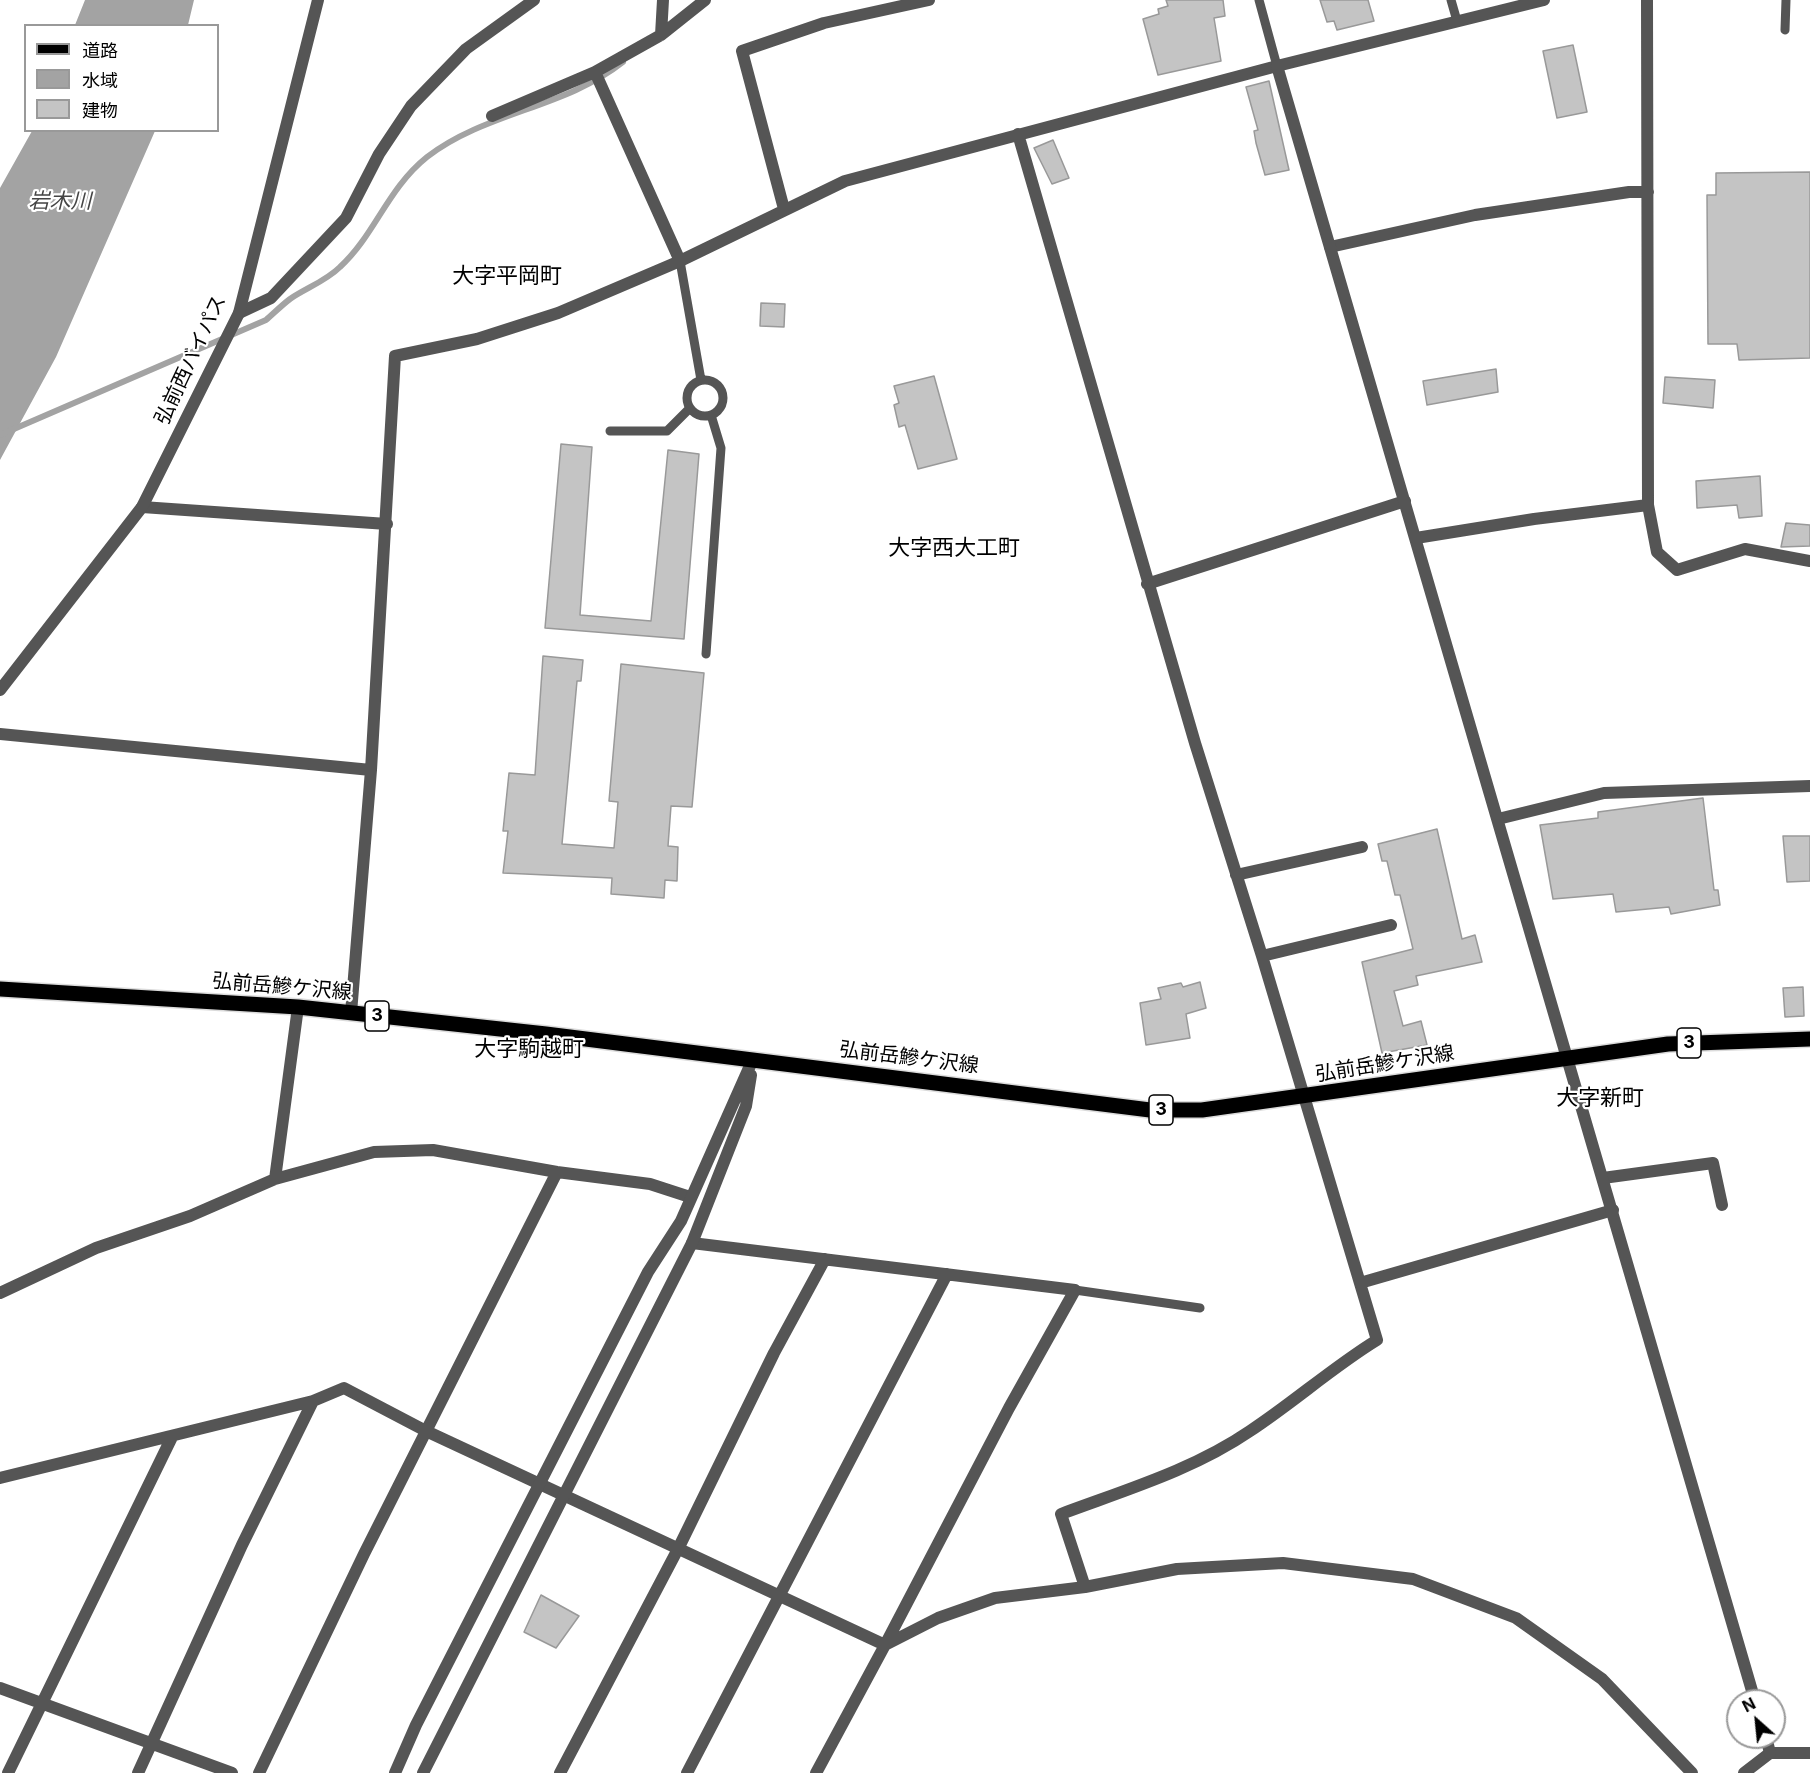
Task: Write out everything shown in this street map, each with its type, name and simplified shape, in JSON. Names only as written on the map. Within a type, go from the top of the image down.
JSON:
[{"type":"main road","name":"弘前岳鰺ケ沢線","points":[[0,989],[298,1007],[753,1059],[1150,1110],[1202,1110],[1668,1044],[1810,1039]]},
{"type":"street","name":"弘前西バイパス","points":[[0,690],[142,507],[239,313],[318,0]]},
{"type":"street","points":[[239,313],[271,298],[346,218],[379,154],[411,106],[466,49],[534,0]]},
{"type":"street","points":[[661,35],[663,0]]},
{"type":"street","points":[[492,116],[595,72],[661,35],[705,0]]},
{"type":"street","points":[[783,209],[742,51],[824,23],[929,0]]},
{"type":"street","points":[[351,1013],[387,524],[395,356],[477,339],[558,313],[680,261],[783,209],[845,181],[1277,66],[1544,0]]},
{"type":"street","points":[[1647,0],[1648,505],[1657,552],[1677,570],[1745,549],[1810,561]]},
{"type":"street","points":[[1277,66],[1569,1057],[1752,1689]]},
{"type":"street","points":[[595,72],[680,261]]},
{"type":"street","points":[[1018,134],[1147,585],[1262,956],[1377,1340],[1342,1361],[1249,1432],[1192,1465],[1061,1514],[1084,1587]]},
{"type":"street","points":[[1330,248],[1475,215],[1629,192],[1648,192]]},
{"type":"street","points":[[1147,585],[1405,501]]},
{"type":"street","points":[[1416,538],[1534,519],[1648,505]]},
{"type":"street","points":[[142,507],[387,524]]},
{"type":"street","points":[[0,734],[370,770]]},
{"type":"street","points":[[1498,819],[1604,793],[1810,786]]},
{"type":"street","points":[[1236,875],[1362,847]]},
{"type":"street","points":[[1262,956],[1391,925]]},
{"type":"street","points":[[275,1179],[298,1007]]},
{"type":"street","points":[[395,1773],[539,1483],[648,1272],[681,1221],[753,1059]]},
{"type":"street","points":[[423,1773],[692,1243],[747,1106],[753,1059]]},
{"type":"street","points":[[0,1293],[96,1248],[190,1216],[275,1179],[375,1152],[433,1150],[557,1172],[650,1184],[690,1197]]},
{"type":"street","points":[[1603,1178],[1713,1163],[1722,1206]]},
{"type":"street","points":[[259,1773],[426,1431],[557,1172]]},
{"type":"street","points":[[1360,1283],[1613,1210]]},
{"type":"street","points":[[692,1243],[1075,1290],[1009,1408],[816,1773]]},
{"type":"street","points":[[560,1773],[679,1547],[774,1353],[825,1259]]},
{"type":"street","points":[[687,1773],[947,1274]]},
{"type":"street","points":[[0,1478],[313,1401],[344,1388],[426,1431],[679,1547],[777,1597],[885,1645]]},
{"type":"street","points":[[138,1773],[150,1743],[313,1401]]},
{"type":"street","points":[[8,1773],[172,1437]]},
{"type":"street","points":[[885,1645],[938,1618],[995,1598],[1084,1587],[1177,1569],[1283,1563],[1413,1579],[1516,1618],[1602,1679],[1692,1773]]},
{"type":"street","points":[[0,1688],[232,1773]]},
{"type":"street","points":[[1769,1749],[1770,1753]]},
{"type":"street","points":[[1744,1773],[1770,1753],[1810,1752]]},
{"type":"lane","points":[[1259,0],[1277,66]]},
{"type":"lane","points":[[1451,0],[1457,21]]},
{"type":"lane","points":[[1785,30],[1786,0]]},
{"type":"lane","points":[[680,261],[701,380]]},
{"type":"lane","points":[[701,380],[713,381],[721,390],[723,402],[711,415],[699,415],[690,408],[687,391],[701,380]]},
{"type":"lane","points":[[610,431],[667,431],[690,408]]},
{"type":"lane","points":[[706,654],[722,448],[711,415]]},
{"type":"lane","points":[[1075,1290],[1200,1308]]},
{"type":"water","points":[[85,0],[194,0],[188,24],[75,24]]},
{"type":"water","name":"岩木川","points":[[31,132],[155,132],[56,357],[0,460],[0,188]]},
{"type":"building","points":[[1166,0],[1223,0],[1225,16],[1214,18],[1221,61],[1158,75],[1143,19],[1159,14],[1158,9],[1168,6]]},
{"type":"building","points":[[1320,0],[1368,0],[1374,21],[1337,30],[1334,21],[1327,22]]},
{"type":"building","points":[[1573,45],[1587,112],[1557,118],[1543,51]]},
{"type":"building","points":[[1269,81],[1289,170],[1265,175],[1254,131],[1258,130],[1246,87]]},
{"type":"building","points":[[1053,140],[1069,178],[1052,184],[1034,148]]},
{"type":"building","points":[[1810,172],[1810,358],[1739,360],[1737,344],[1708,344],[1707,195],[1716,195],[1716,173]]},
{"type":"building","points":[[761,303],[785,304],[784,327],[760,326]]},
{"type":"building","points":[[1496,369],[1498,392],[1427,405],[1423,381]]},
{"type":"building","points":[[934,376],[957,459],[918,469],[905,425],[899,427],[894,405],[899,403],[894,386]]},
{"type":"building","points":[[1665,377],[1715,380],[1713,408],[1663,403]]},
{"type":"building","points":[[561,444],[592,447],[580,615],[651,621],[668,450],[699,454],[684,639],[545,628]]},
{"type":"building","points":[[1760,476],[1762,516],[1739,518],[1737,505],[1697,508],[1696,481]]},
{"type":"building","points":[[1786,523],[1810,525],[1810,546],[1781,547]]},
{"type":"building","points":[[543,656],[583,660],[581,681],[577,681],[562,844],[614,848],[618,802],[609,801],[621,664],[704,673],[692,807],[671,806],[668,846],[678,847],[677,881],[665,880],[664,898],[611,894],[612,878],[503,873],[508,831],[503,831],[509,773],[535,775]]},
{"type":"building","points":[[1703,798],[1714,890],[1718,890],[1720,905],[1671,914],[1669,907],[1616,912],[1613,894],[1553,899],[1540,825],[1598,818],[1598,812]]},
{"type":"building","points":[[1437,829],[1462,939],[1475,935],[1482,962],[1416,976],[1418,985],[1394,991],[1403,1026],[1421,1021],[1427,1045],[1382,1053],[1362,962],[1413,949],[1400,895],[1395,895],[1387,861],[1382,861],[1378,844]]},
{"type":"building","points":[[1783,836],[1810,836],[1810,881],[1787,882]]},
{"type":"building","points":[[1200,982],[1206,1008],[1186,1014],[1190,1038],[1146,1045],[1140,1003],[1161,999],[1158,988],[1181,983],[1183,987]]},
{"type":"building","points":[[1803,987],[1804,1016],[1785,1017],[1783,988]]},
{"type":"building","points":[[541,1595],[579,1616],[556,1648],[524,1632]]},
{"type":"waterway","points":[[0,435],[266,320],[290,299],[340,267],[363,241],[401,183],[427,157],[474,130],[576,90],[623,62]]},
{"type":"district","name":"大字平岡町","points":[[507,276]]},
{"type":"district","name":"大字西大工町","points":[[954,548]]},
{"type":"district","name":"大字駒越町","points":[[529,1049]]},
{"type":"district","name":"大字新町","points":[[1600,1098]]}]
